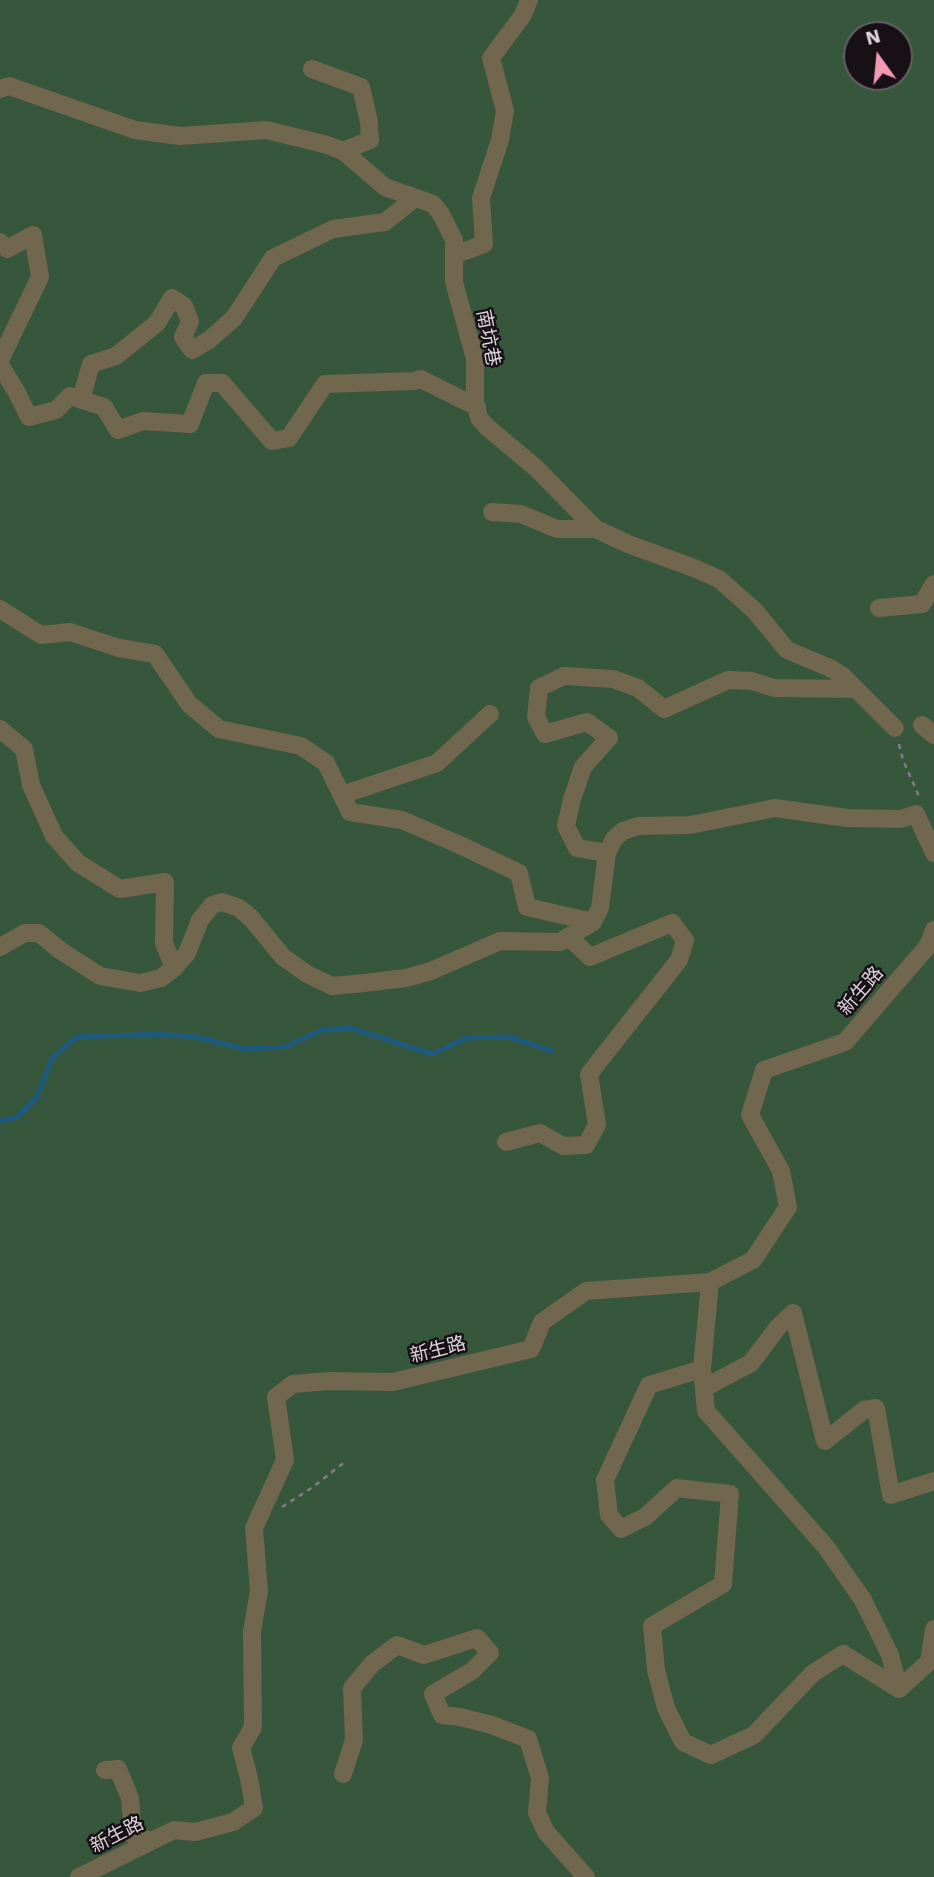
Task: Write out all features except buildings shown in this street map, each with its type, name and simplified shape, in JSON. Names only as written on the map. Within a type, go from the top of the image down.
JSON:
[{"type":"street","points":[[454,254],[484,244],[481,198],[500,140],[505,111],[491,58],[523,15],[529,0]]},
{"type":"street","points":[[312,69],[360,87],[369,122],[370,140],[342,151]]},
{"type":"street","name":"南坑巷","points":[[0,89],[9,86],[135,130],[180,135],[266,130],[324,144],[342,151],[385,187],[433,204],[454,240],[454,282],[475,359],[477,407]]},
{"type":"street","points":[[81,399],[91,364],[116,356],[156,323],[172,298],[184,306],[190,322],[183,337],[192,350],[209,340],[234,318],[273,258],[333,229],[385,222],[415,198]]},
{"type":"street","points":[[0,242],[7,249],[33,235],[40,277],[0,363],[29,417],[56,410],[71,396],[104,407],[118,430],[142,421],[190,425],[206,383],[222,383],[272,441],[289,438],[325,384],[421,379],[477,407],[480,418],[487,427],[536,468],[596,529],[719,579],[755,611],[787,650],[843,676],[895,728]]},
{"type":"street","points":[[492,512],[521,514],[557,529],[596,529]]},
{"type":"street","points":[[879,608],[922,604],[934,584]]},
{"type":"street","points":[[0,609],[41,635],[70,632],[119,648],[156,654],[189,704],[219,729],[301,746],[326,763],[350,812],[402,820],[519,873],[527,907],[593,922]]},
{"type":"street","points":[[607,852],[577,848],[566,826],[583,767],[609,738],[587,722],[545,734],[536,717],[539,688],[564,676],[613,679],[638,688],[664,709],[728,680],[752,681],[774,688],[855,689]]},
{"type":"street","points":[[342,796],[437,762],[489,714]]},
{"type":"street","points":[[0,729],[24,748],[31,785],[54,836],[78,863],[120,890],[165,882],[164,943],[174,968]]},
{"type":"street","points":[[0,947],[25,933],[39,933],[100,976],[140,983],[161,978],[174,968],[187,953],[200,920],[212,905],[222,902],[239,908],[251,918],[283,957],[307,974],[332,986],[395,979],[431,971],[500,941],[560,942],[593,922],[600,908],[607,852],[614,839],[631,828],[690,825],[775,807],[847,818],[901,819],[916,814],[934,853]]},
{"type":"street","points":[[506,1142],[541,1133],[563,1146],[586,1145],[597,1125],[589,1074],[680,960],[685,940],[672,923],[590,957],[569,937]]},
{"type":"street","name":"新生路","points":[[79,1877],[174,1830],[195,1832],[233,1822],[254,1808],[241,1748],[253,1727],[252,1631],[259,1591],[254,1528],[285,1460],[276,1397],[293,1384],[329,1381],[393,1382],[531,1349],[542,1322],[586,1291],[710,1282],[753,1260],[788,1207],[781,1171],[750,1115],[764,1070],[845,1042],[928,946],[934,930]]},
{"type":"street","points":[[710,1282],[702,1369],[706,1411],[826,1547],[863,1600],[890,1655],[900,1689]]},
{"type":"street","points":[[704,1388],[751,1363],[778,1327],[793,1314],[825,1441],[864,1410],[876,1408],[891,1495],[934,1481]]},
{"type":"street","points":[[702,1369],[649,1385],[605,1480],[609,1515],[621,1529],[645,1517],[677,1488],[730,1494],[723,1584],[652,1626],[659,1683],[666,1708],[683,1742],[711,1755],[754,1735],[813,1673],[844,1654],[900,1689]]},
{"type":"street","points":[[900,1689],[929,1662],[934,1629]]},
{"type":"street","points":[[343,1774],[354,1740],[352,1688],[372,1664],[397,1645],[424,1655],[477,1638],[490,1653],[472,1671],[433,1694],[442,1715],[492,1725],[528,1740],[540,1778],[537,1813],[546,1832],[586,1877]]},
{"type":"street","points":[[105,1770],[118,1769],[130,1798],[133,1835],[151,1841]]},
{"type":"path","points":[[895,728],[903,760],[918,793],[916,814]]},
{"type":"path","points":[[254,1528],[346,1461]]},
{"type":"green space","points":[[0,0],[934,0],[934,1877],[0,1877]]},
{"type":"waterway","points":[[0,1121],[17,1117],[37,1097],[52,1058],[77,1037],[159,1034],[196,1037],[245,1049],[285,1047],[322,1030],[351,1028],[432,1054],[467,1038],[509,1037],[552,1051]]}]
